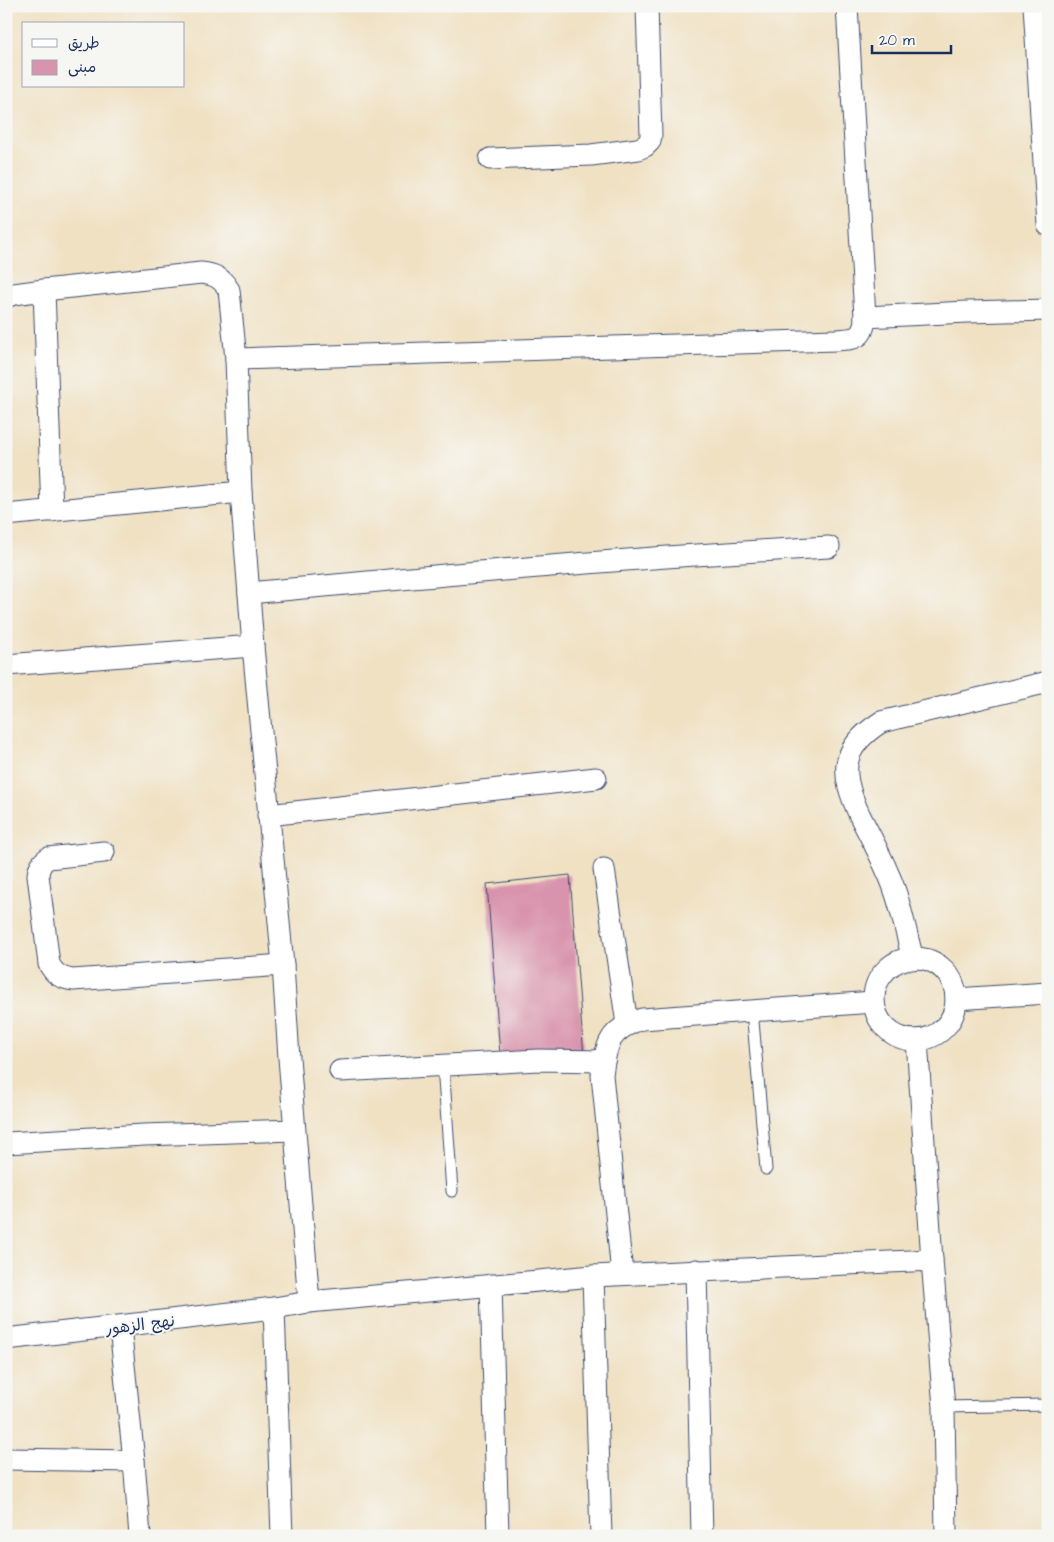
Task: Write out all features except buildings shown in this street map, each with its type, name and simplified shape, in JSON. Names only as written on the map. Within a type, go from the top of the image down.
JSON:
[{"type":"street","points":[[490,159],[591,155],[638,149],[645,146],[650,141],[652,134],[647,6]]},
{"type":"street","points":[[236,359],[836,340],[858,337],[863,331],[865,317],[847,6]]},
{"type":"street","points":[[1034,6],[1048,225]]},
{"type":"street","points":[[6,297],[14,294],[44,290],[201,273],[213,274],[224,281],[229,290],[236,359],[241,492],[253,646],[283,965],[294,1130],[309,1302]]},
{"type":"street","points":[[44,290],[52,511]]},
{"type":"street","points":[[865,317],[1048,310]]},
{"type":"street","points":[[6,515],[241,492]]},
{"type":"street","points":[[249,593],[480,572],[829,547]]},
{"type":"street","points":[[6,666],[253,646]]},
{"type":"street","points":[[914,959],[888,872],[852,800],[846,776],[847,759],[856,742],[867,731],[882,722],[1048,682]]},
{"type":"street","points":[[268,815],[596,778]]},
{"type":"street","points":[[104,852],[48,858],[39,868],[38,875],[49,964],[55,974],[64,979],[73,980],[283,965]]},
{"type":"street","points":[[604,869],[626,1024]]},
{"type":"street","points":[[914,959],[929,960],[942,969],[952,982],[956,999],[953,1014],[945,1027],[932,1036],[916,1040],[901,1038],[887,1030],[878,1017],[873,1002],[876,985],[884,971],[897,962],[914,959]]},
{"type":"street","points":[[956,999],[1048,993]]},
{"type":"street","points":[[622,1274],[602,1075],[604,1052],[613,1036],[626,1024],[642,1019],[873,1002]]},
{"type":"street","points":[[916,1040],[944,1407],[946,1536]]},
{"type":"street","points":[[340,1071],[538,1060],[604,1061]]},
{"type":"street","points":[[6,1144],[144,1135],[294,1130]]},
{"type":"street","name":"نهج الزهور","points":[[6,1340],[274,1308],[309,1302],[593,1276],[932,1260]]},
{"type":"street","points":[[696,1270],[702,1536]]},
{"type":"street","points":[[593,1276],[601,1536]]},
{"type":"street","points":[[491,1285],[498,1536]]},
{"type":"street","points":[[274,1308],[282,1536]]},
{"type":"street","points":[[120,1327],[140,1536]]},
{"type":"street","points":[[6,1459],[134,1461]]},
{"type":"lane","points":[[752,1010],[766,1169]]},
{"type":"lane","points":[[443,1065],[452,1191]]},
{"type":"lane","points":[[944,1407],[1048,1405]]}]
